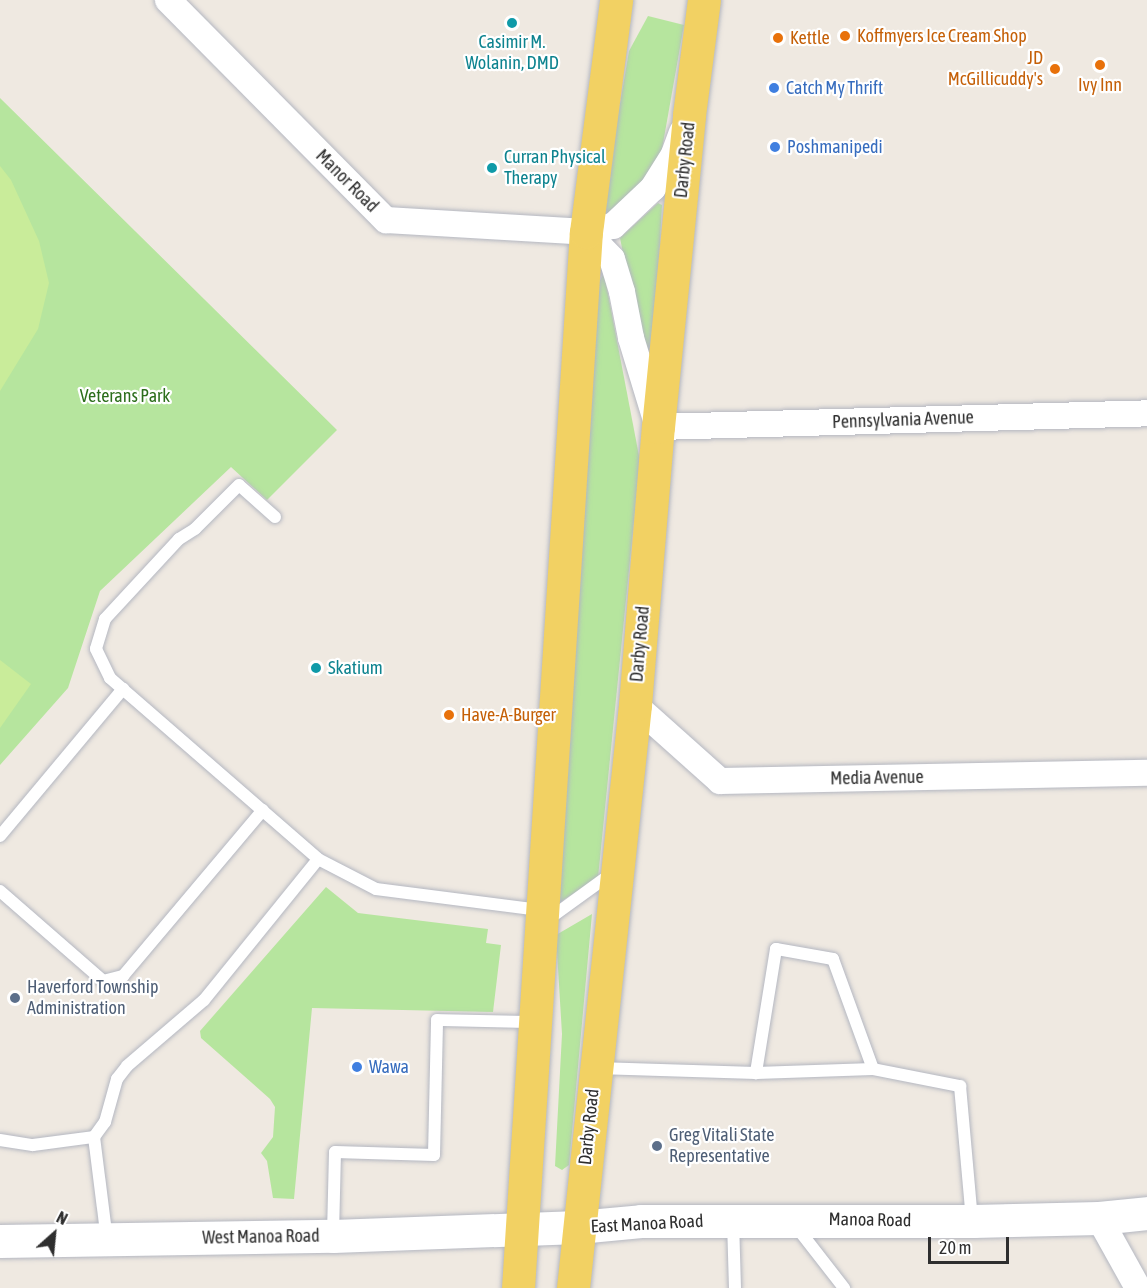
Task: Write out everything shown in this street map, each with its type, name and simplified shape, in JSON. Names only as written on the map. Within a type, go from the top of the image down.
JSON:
[{"type":"main road","points":[[518,1288],[586,232],[616,0]]},
{"type":"main road","name":"Darby Road","points":[[573,1288],[635,705],[658,427],[689,115],[704,0]]},
{"type":"main road","name":"Manoa Road","points":[[781,1220],[973,1221],[1100,1218],[1147,1213]]},
{"type":"main road","name":"East Manoa Road","points":[[522,1228],[578,1227],[641,1221],[781,1220]]},
{"type":"main road","name":"West Manoa Road","points":[[0,1241],[333,1236],[522,1228]]},
{"type":"street","name":"Manor Road","points":[[168,0],[386,220],[586,232],[613,226],[653,188],[674,154],[689,115]]},
{"type":"street","points":[[586,232],[612,259],[622,292],[631,338],[658,427]]},
{"type":"street","name":"Pennsylvania Avenue","points":[[658,427],[1147,413]]},
{"type":"street","name":"Media Avenue","points":[[635,705],[720,781],[1147,773]]},
{"type":"street","points":[[1100,1218],[1138,1288]]},
{"type":"lane","points":[[275,516],[239,484],[195,530],[179,539],[105,619],[96,649],[110,678],[318,859],[376,889],[541,917],[616,870]]},
{"type":"lane","points":[[0,836],[123,689]]},
{"type":"lane","points":[[0,891],[103,981],[123,976],[263,810]]},
{"type":"lane","points":[[107,1239],[94,1137],[105,1122],[117,1079],[127,1066],[204,1000],[318,859]]},
{"type":"lane","points":[[756,1073],[776,949],[833,959],[873,1069]]},
{"type":"lane","points":[[333,1236],[335,1152],[434,1155],[437,1020],[534,1022]]},
{"type":"lane","points":[[596,1068],[756,1073],[873,1069],[960,1086],[973,1221]]},
{"type":"lane","points":[[0,1140],[33,1145],[94,1137]]},
{"type":"lane","points":[[733,1220],[735,1288]]},
{"type":"lane","points":[[781,1220],[844,1288]]},
{"type":"green space","points":[[648,16],[684,25],[659,166],[608,219],[601,216],[629,51]]},
{"type":"green space","name":"Veterans Park","points":[[0,98],[337,430],[267,500],[231,467],[100,591],[68,688],[0,765]]},
{"type":"green space","points":[[0,166],[11,180],[39,241],[49,283],[38,329],[0,391]]},
{"type":"green space","points":[[658,203],[662,205],[658,278],[649,357],[643,353],[620,238]]},
{"type":"green space","points":[[604,273],[640,461],[598,878],[557,904],[599,282]]},
{"type":"green space","points":[[0,660],[31,684],[0,728]]},
{"type":"green space","points":[[326,887],[358,913],[488,929],[486,943],[501,945],[493,1012],[312,1008],[294,1199],[273,1198],[267,1161],[261,1153],[273,1137],[275,1107],[270,1099],[201,1038],[200,1031]]},
{"type":"green space","points":[[592,914],[569,1165],[562,1170],[555,1166],[562,1034],[556,935]]},
{"type":"place","name":"Casimir M. Wolanin, DMD","points":[[512,23]]},
{"type":"place","name":"Koffmyers Ice Cream Shop","points":[[845,36]]},
{"type":"place","name":"Kettle","points":[[778,38]]},
{"type":"place","name":"Ivy Inn","points":[[1100,65]]},
{"type":"place","name":"JD McGillicuddy's","points":[[1055,69]]},
{"type":"place","name":"Catch My Thrift","points":[[774,88]]},
{"type":"place","name":"Poshmanipedi","points":[[775,147]]},
{"type":"place","name":"Curran Physical Therapy","points":[[492,168]]},
{"type":"place","name":"Skatium","points":[[316,668]]},
{"type":"place","name":"Have-A-Burger","points":[[449,715]]},
{"type":"place","name":"Haverford Township Administration","points":[[15,998]]},
{"type":"place","name":"Wawa","points":[[357,1067]]},
{"type":"place","name":"Greg Vitali State Representative","points":[[657,1146]]}]
